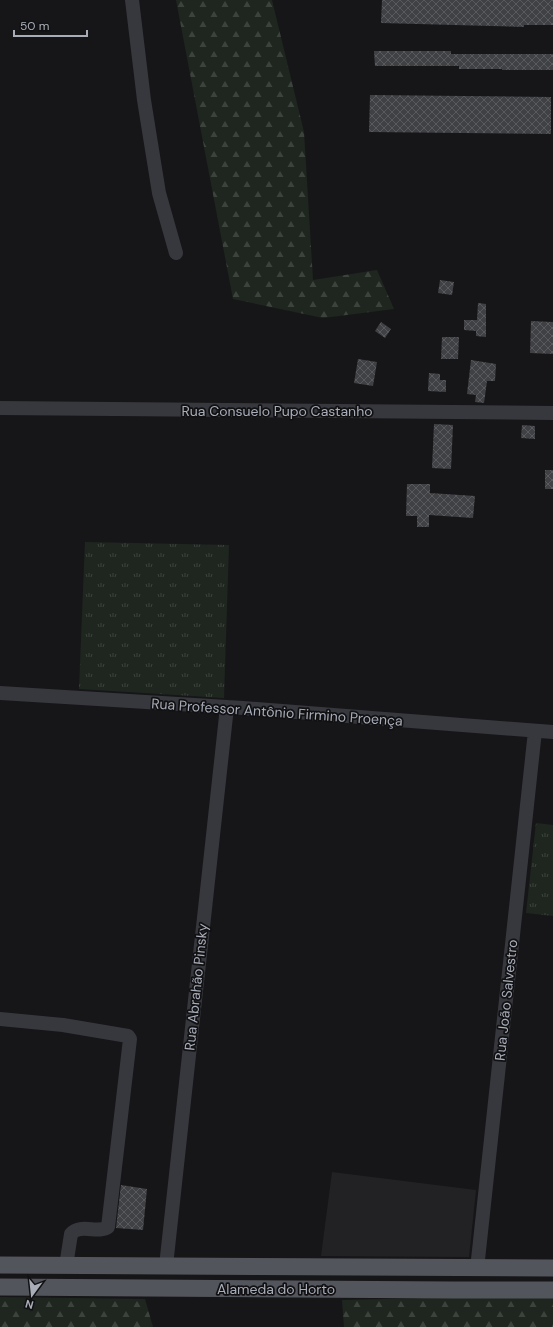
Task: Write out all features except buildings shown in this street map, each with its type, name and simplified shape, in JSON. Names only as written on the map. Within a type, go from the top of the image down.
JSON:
[{"type":"main road","name":"Alameda do Horto","points":[[0,1265],[477,1269],[553,1268]]},
{"type":"main road","name":"Alameda do Horto","points":[[0,1287],[553,1290]]},
{"type":"street","points":[[132,0],[144,100],[158,185],[176,253]]},
{"type":"street","name":"Rua Consuelo Pupo Castanho","points":[[0,408],[553,413]]},
{"type":"street","name":"Rua Professor Antônio Firmino Proença","points":[[0,694],[227,707],[553,732]]},
{"type":"street","name":"Rua Abrahão Pinsky","points":[[166,1266],[227,707]]},
{"type":"street","name":"Rua João Salvestro","points":[[477,1269],[535,731]]},
{"type":"street","points":[[0,1019],[63,1025],[128,1036],[130,1039],[108,1227],[104,1230],[81,1229],[74,1231],[71,1234],[66,1266]]},
{"type":"shaded area","points":[[332,1172],[476,1190],[469,1257],[321,1256]]},
{"type":"green space","points":[[176,0],[272,0],[304,132],[313,280],[377,270],[394,309],[323,318],[233,299]]},
{"type":"green space","points":[[85,542],[229,545],[224,698],[79,689]]},
{"type":"green space","points":[[536,823],[553,825],[553,916],[526,913]]},
{"type":"green space","points":[[553,1295],[553,1327],[344,1327],[342,1300]]},
{"type":"green space","points":[[0,1297],[145,1299],[153,1327],[0,1327]]}]
